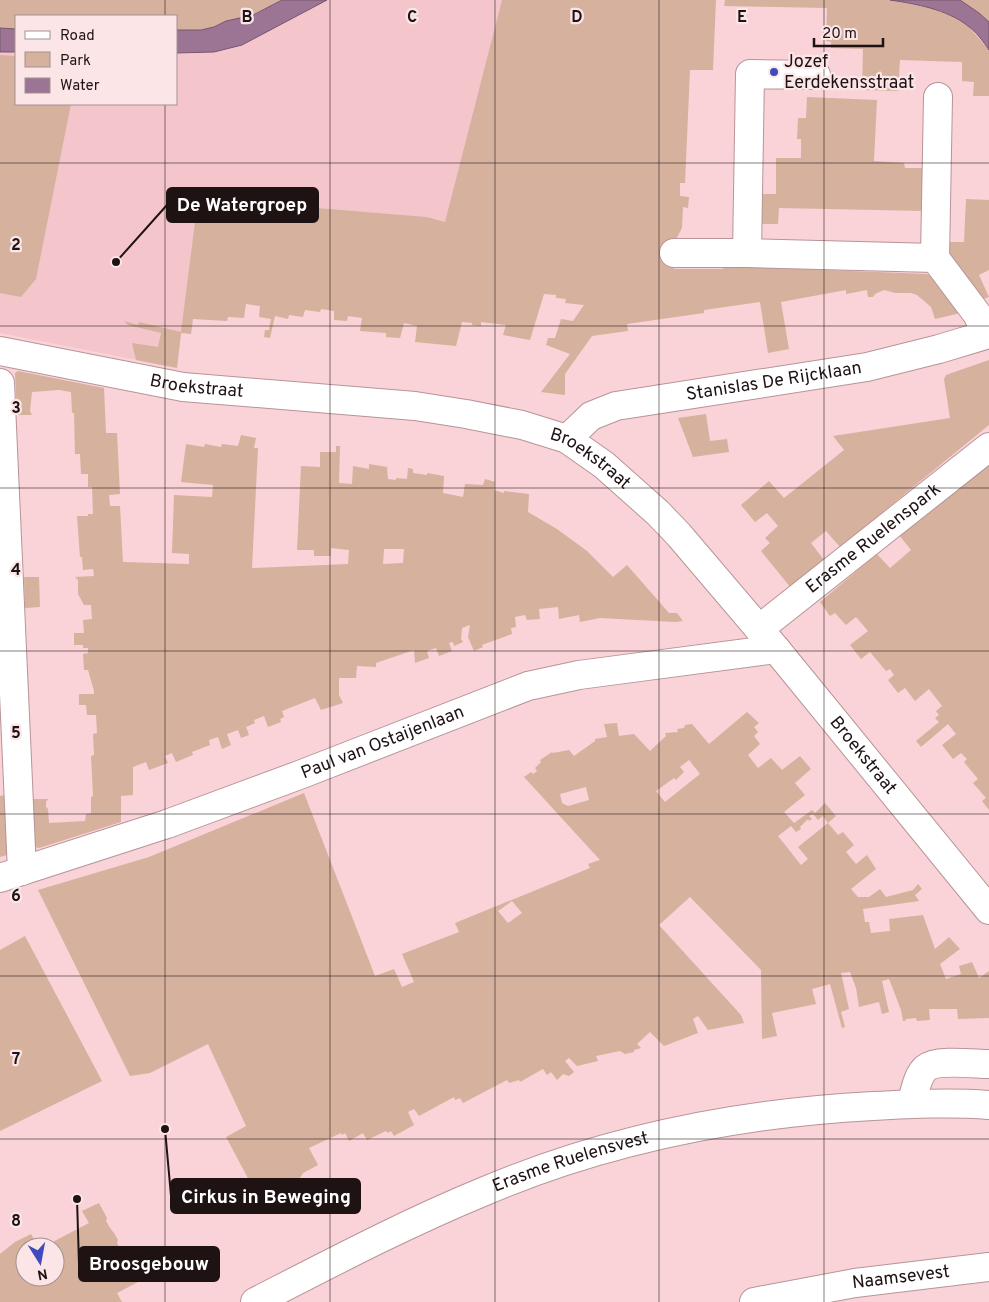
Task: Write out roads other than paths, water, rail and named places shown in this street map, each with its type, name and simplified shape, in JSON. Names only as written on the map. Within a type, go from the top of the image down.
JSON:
[{"type":"street","points":[[747,253],[750,74],[816,75]]},
{"type":"street","points":[[938,97],[936,258],[977,314],[988,334]]},
{"type":"street","points":[[674,253],[936,258]]},
{"type":"street","name":"Stanislas De Rijcklaan","points":[[567,439],[591,416],[616,406],[866,367],[931,351],[988,334]]},
{"type":"street","name":"Broekstraat","points":[[1,355],[183,387],[415,406],[522,425],[567,439],[604,465],[680,535],[768,639],[989,910]]},
{"type":"street","points":[[0,383],[11,874]]},
{"type":"street","name":"Erasme Ruelenspark","points":[[768,639],[989,447]]},
{"type":"street","name":"Paul van Ostaijenlaan","points":[[11,874],[167,824],[302,774],[528,686],[768,639]]},
{"type":"street","points":[[912,1104],[920,1076],[926,1068],[935,1064],[989,1064]]},
{"type":"street","name":"Erasme Ruelensvest","points":[[255,1302],[390,1234],[486,1190],[590,1153],[674,1132],[759,1116],[833,1108],[912,1104],[989,1106]]},
{"type":"street","name":"Naamsevest","points":[[754,1302],[855,1283],[989,1267]]},
{"type":"water","points":[[282,0],[327,0],[242,45],[214,52],[178,53],[178,30],[201,30],[214,27],[226,21],[253,15]]},
{"type":"water","points":[[890,0],[960,0],[989,22],[989,50],[971,28],[950,15],[941,11]]},
{"type":"water","points":[[0,28],[15,29],[15,52],[0,52]]},
{"type":"place","name":"Jozef Eerdekensstraat","points":[[774,72]]},
{"type":"place","name":"De Watergroep","points":[[116,262]]},
{"type":"place","name":"Cirkus in Beweging","points":[[165,1129]]},
{"type":"place","name":"Broosgebouw","points":[[77,1199]]}]
